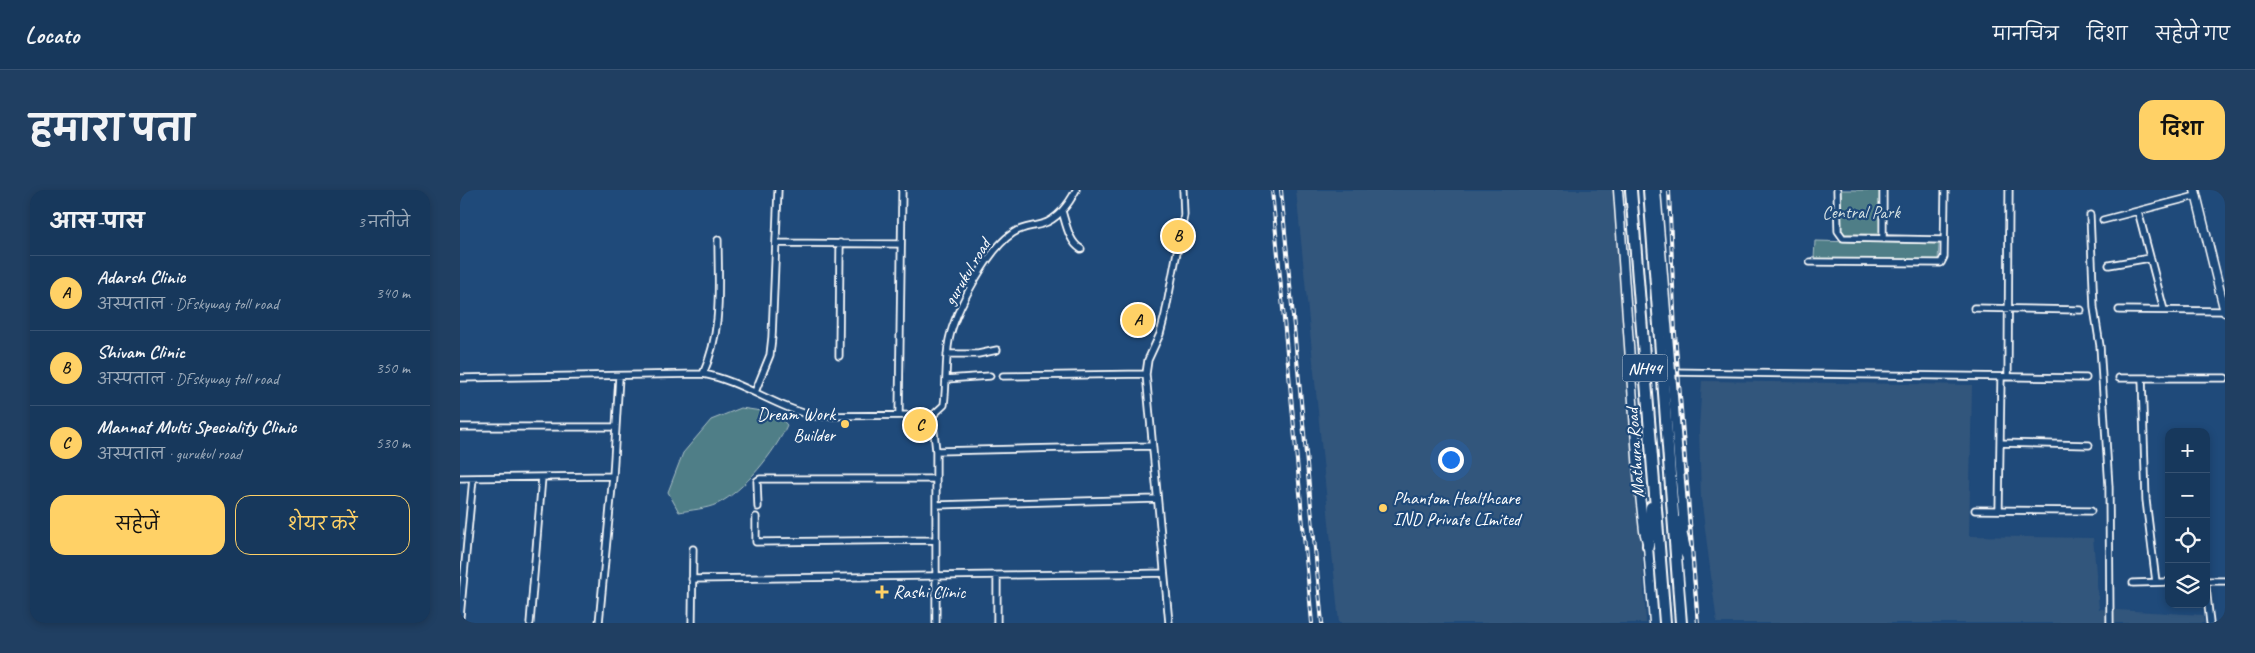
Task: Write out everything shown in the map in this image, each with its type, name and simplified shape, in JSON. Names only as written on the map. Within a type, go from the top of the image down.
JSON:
[{"type":"highway","name":"Mathura Road","points":[[1631,190],[1654,481],[1654,546],[1665,623]]},
{"type":"highway","name":"Mathura Road","points":[[1649,190],[1681,623]]},
{"type":"highway","points":[[1672,497],[1686,554]]},
{"type":"main road","points":[[1618,190],[1639,486],[1644,531],[1654,546],[1654,623]]},
{"type":"main road","points":[[1656,190],[1692,623]]},
{"type":"main road","points":[[2195,193],[2225,312]]},
{"type":"street","points":[[755,392],[772,346],[778,190]]},
{"type":"street","points":[[899,414],[902,190]]},
{"type":"street","name":"gurukul road","points":[[931,417],[944,404],[948,354],[955,321],[980,271],[998,245],[1014,232],[1025,227],[1042,224],[1062,211],[1076,190]]},
{"type":"street","points":[[1169,623],[1146,374],[1148,360],[1160,334],[1165,315],[1184,215],[1183,190]]},
{"type":"street","points":[[1838,190],[1838,231],[1840,237],[1944,240]]},
{"type":"street","points":[[1883,190],[1884,239]]},
{"type":"street","points":[[1810,262],[1939,264],[1944,257],[1945,190]]},
{"type":"street","points":[[1999,510],[2000,443],[2008,309],[2009,190]]},
{"type":"street","points":[[2103,220],[2195,193]]},
{"type":"street","points":[[1062,211],[1074,244],[1081,250]]},
{"type":"street","points":[[2138,211],[2164,310]]},
{"type":"street","points":[[2090,215],[2094,308],[2100,346],[2108,487],[2110,623]]},
{"type":"street","points":[[703,374],[711,357],[717,331],[718,240]]},
{"type":"street","points":[[776,243],[901,244]]},
{"type":"street","points":[[839,356],[840,243]]},
{"type":"street","points":[[2110,265],[2150,258]]},
{"type":"street","points":[[1974,308],[2081,310]]},
{"type":"street","points":[[2119,310],[2225,312]]},
{"type":"street","points":[[948,354],[978,354],[996,350]]},
{"type":"street","points":[[1670,372],[2086,378]]},
{"type":"street","points":[[460,378],[619,377],[703,374],[726,380],[800,412],[815,416],[924,414],[931,417],[936,451],[936,623]]},
{"type":"street","points":[[1003,376],[1146,374]]},
{"type":"street","points":[[946,379],[990,376]]},
{"type":"street","points":[[598,623],[613,476],[619,377]]},
{"type":"street","points":[[2119,378],[2225,378]]},
{"type":"street","points":[[2142,378],[2146,500],[2156,582]]},
{"type":"street","points":[[460,427],[616,427]]},
{"type":"street","points":[[2000,443],[2089,445]]},
{"type":"street","points":[[936,451],[1152,446]]},
{"type":"street","points":[[460,478],[613,476]]},
{"type":"street","points":[[530,623],[542,477]]},
{"type":"street","points":[[460,618],[473,478]]},
{"type":"street","points":[[758,508],[757,481],[760,479],[936,479]]},
{"type":"street","points":[[936,505],[1157,499]]},
{"type":"street","points":[[1975,510],[2091,512]]},
{"type":"street","points":[[756,517],[756,542],[936,540]]},
{"type":"street","points":[[692,623],[693,549]]},
{"type":"street","points":[[692,579],[936,574],[997,576],[1164,573]]},
{"type":"street","points":[[997,576],[997,623]]},
{"type":"street","points":[[2210,581],[2225,581]]},
{"type":"street","points":[[2133,582],[2165,582]]},
{"type":"street","points":[[2208,608],[2210,623]]},
{"type":"shaded area","points":[[1296,190],[1622,190],[1646,623],[1339,623]]},
{"type":"shaded area","points":[[1702,381],[1972,385],[1969,536],[2093,538],[2099,609],[2203,615],[2204,623],[1717,623],[1701,497],[1699,429]]},
{"type":"green space","name":"Central Park","points":[[1841,190],[1880,190],[1880,234],[1842,234]]},
{"type":"green space","points":[[1815,241],[1939,244],[1938,260],[1814,259]]},
{"type":"green space","points":[[741,408],[776,413],[787,425],[775,447],[748,481],[727,498],[708,507],[679,512],[668,492],[683,453],[711,420]]},
{"type":"railway","points":[[1272,190],[1312,623]]},
{"type":"railway","points":[[1281,190],[1322,623]]},
{"type":"railway","points":[[1669,190],[1675,333],[1698,623]]},
{"type":"place","name":"Shivam Clinic","points":[[1178,236]]},
{"type":"place","name":"Adarsh Clinic","points":[[1138,320]]},
{"type":"place","name":"Dream Work Builder","points":[[845,424]]},
{"type":"place","name":"Mannat Multi Speciality Clinic","points":[[920,425]]},
{"type":"place","name":"Phantom Healthcare IND Private LImited","points":[[1383,508]]},
{"type":"place","name":"Rashi Clinic","points":[[882,592]]}]
